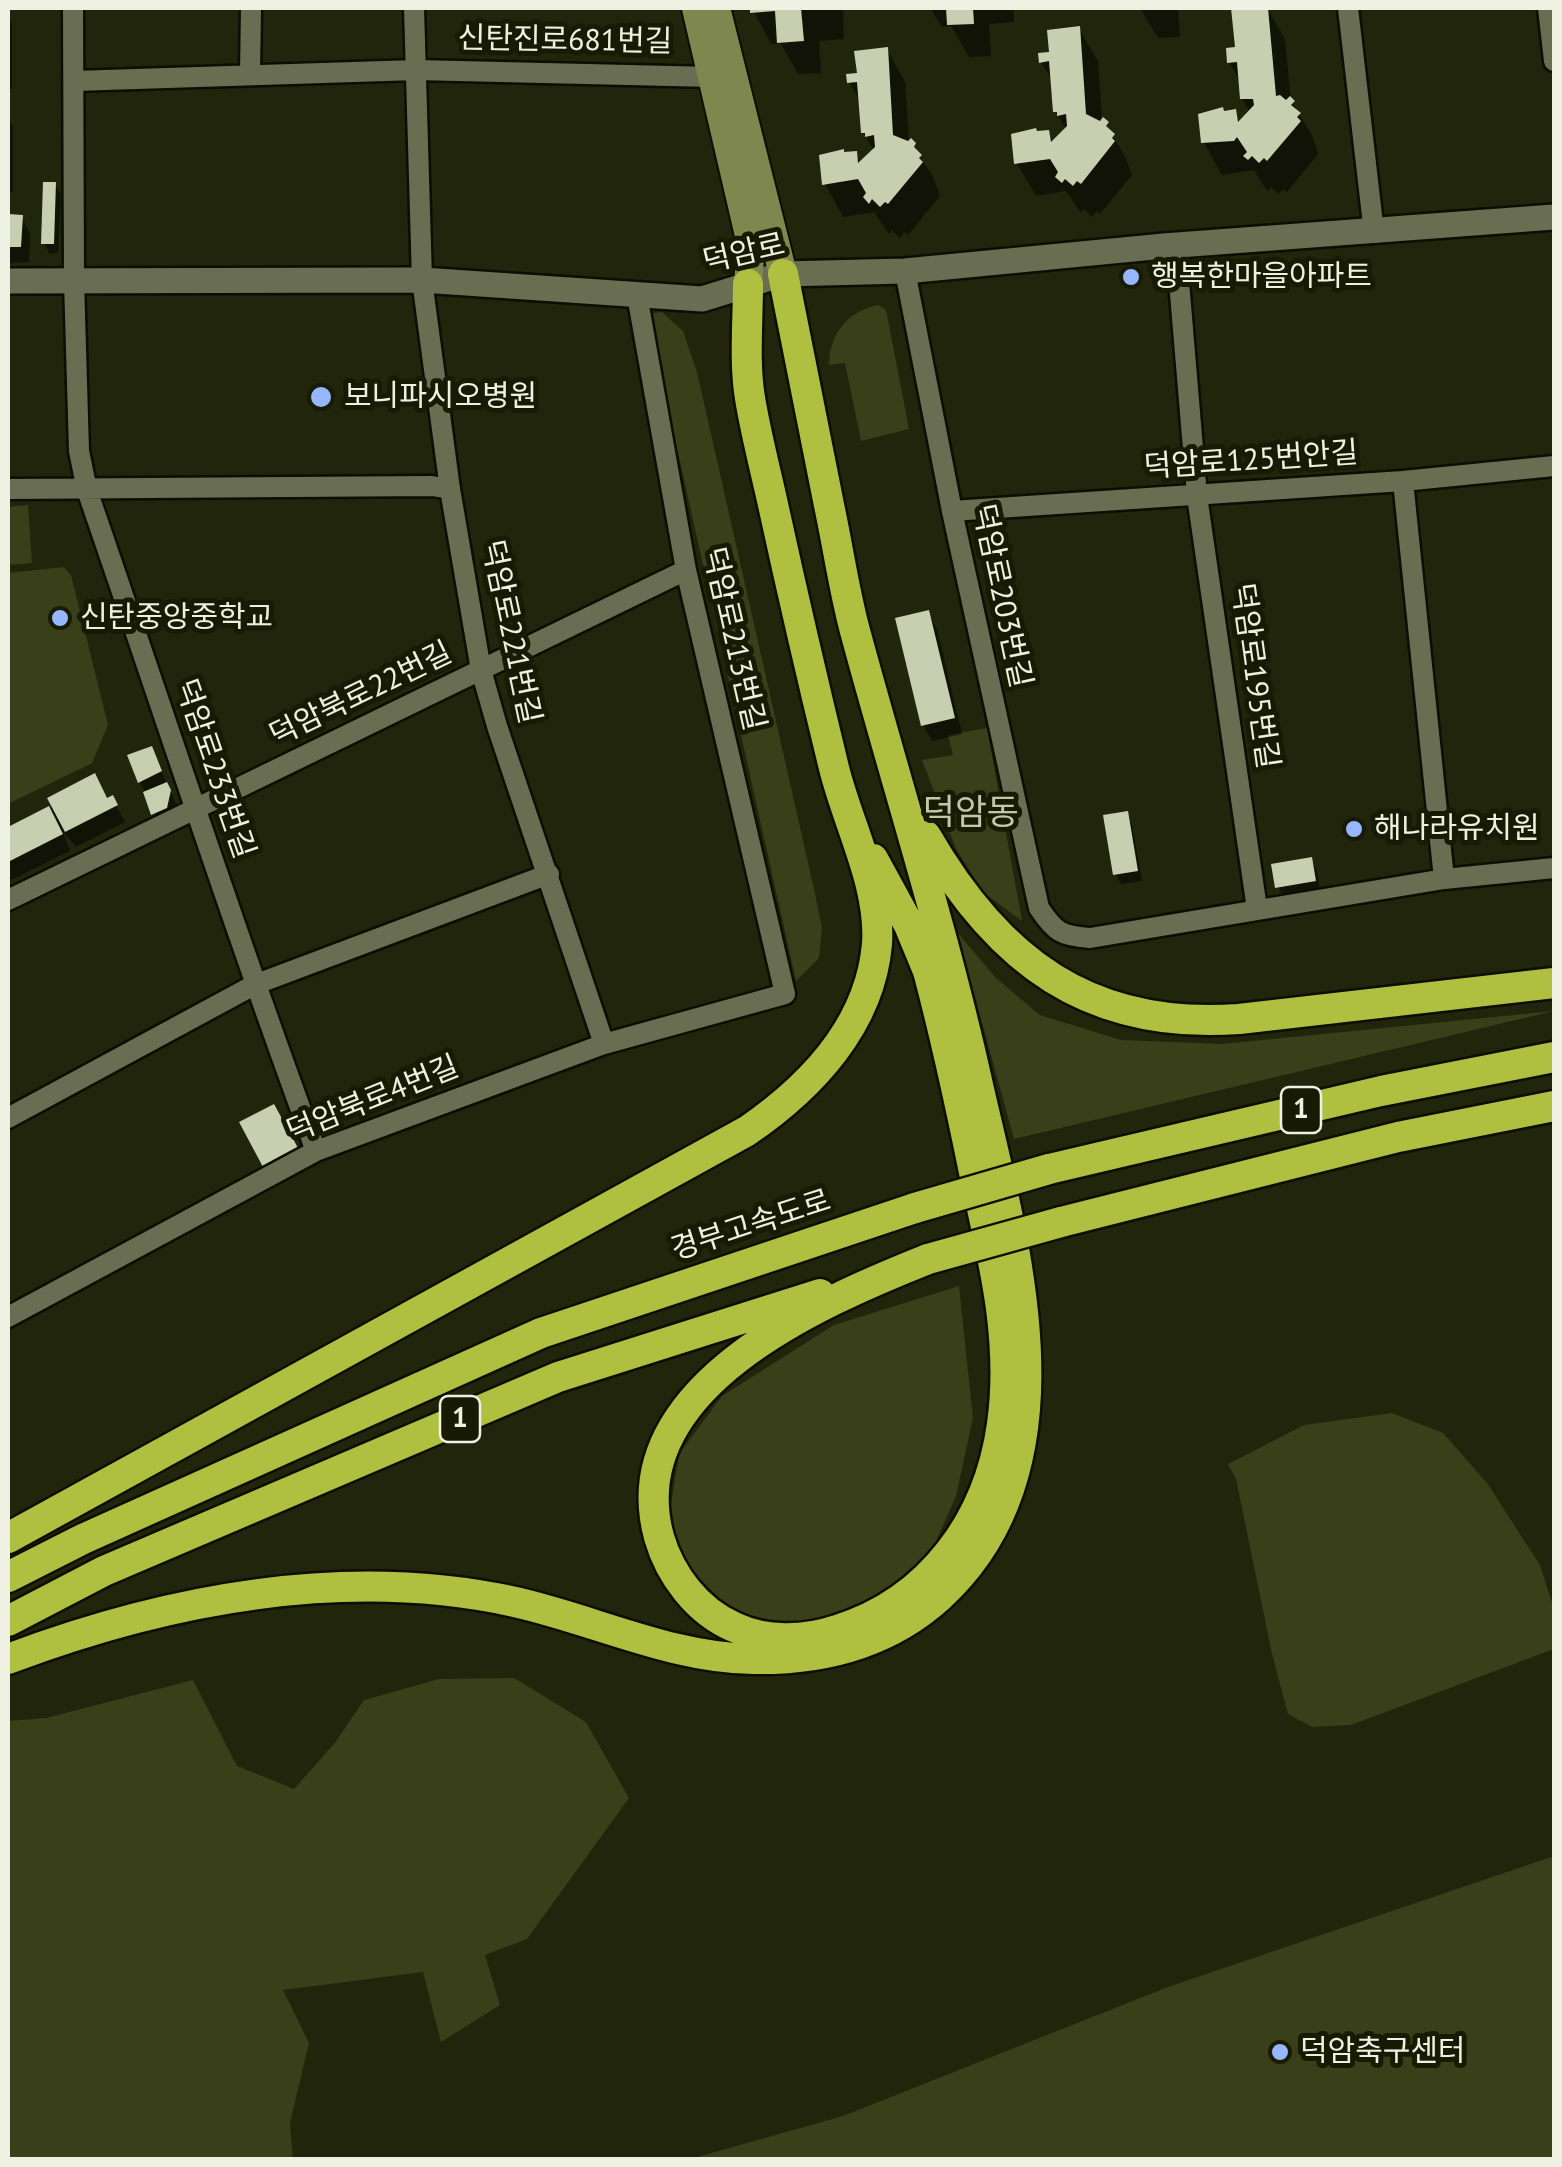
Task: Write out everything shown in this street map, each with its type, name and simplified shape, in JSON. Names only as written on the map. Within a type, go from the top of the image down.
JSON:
[{"type":"highway","points":[[8,1660],[111,1624],[200,1603],[276,1592],[362,1588],[432,1590],[496,1598],[691,1654],[796,1658],[836,1652],[884,1635],[914,1618],[945,1592],[980,1552],[1009,1491],[1024,1418],[1024,1332],[1010,1224],[954,980],[853,624],[783,274]]},
{"type":"highway","points":[[8,1538],[736,1137],[795,1096],[855,1018],[866,995],[874,960],[874,902],[838,782],[749,395],[748,284]]},
{"type":"highway","points":[[838,782],[861,838],[909,925],[932,989],[998,1279],[1004,1336],[1002,1423],[990,1476],[971,1521],[946,1560],[895,1604],[859,1622],[805,1637],[770,1638],[719,1620],[703,1608],[678,1578],[656,1525],[656,1470],[679,1418],[704,1387],[753,1348],[842,1296],[928,1259]]},
{"type":"highway","points":[[899,784],[943,866],[997,936],[1057,982],[1118,1007],[1206,1021],[1554,983]]},
{"type":"highway","name":"경부고속도로","points":[[8,1576],[541,1333],[915,1208],[1049,1169],[1381,1091],[1554,1057]]},
{"type":"highway","name":"1","points":[[8,1621],[104,1571],[558,1377],[928,1259],[1060,1222],[1398,1137],[1554,1106]]},
{"type":"main road","name":"신탄진로681번길","points":[[696,8],[751,244],[748,284]]},
{"type":"main road","points":[[716,8],[783,274]]},
{"type":"street","name":"덕암로233번길","points":[[74,8],[74,281],[79,452],[86,490],[254,985],[316,1151]]},
{"type":"street","points":[[250,73],[251,8]]},
{"type":"street","name":"덕암로221번길","points":[[414,8],[422,280],[450,489],[481,670],[496,726],[604,1044]]},
{"type":"street","points":[[1348,8],[1374,232]]},
{"type":"street","points":[[1548,8],[1554,61]]},
{"type":"street","name":"신탄진로681번길","points":[[74,81],[416,70],[713,77]]},
{"type":"street","name":"덕암로","points":[[8,281],[422,280],[702,299],[783,274],[904,271],[1554,217]]},
{"type":"street","name":"덕암로195번길","points":[[1176,246],[1197,496],[1257,909]]},
{"type":"street","name":"덕암로203번길","points":[[904,271],[1039,908],[1054,929],[1090,938],[1257,909]]},
{"type":"street","name":"덕암로213번길","points":[[637,295],[686,570],[785,994]]},
{"type":"street","name":"덕암로125번안길","points":[[952,511],[1197,496],[1554,466]]},
{"type":"street","points":[[1403,480],[1444,879]]},
{"type":"street","points":[[8,489],[450,489]]},
{"type":"street","name":"덕암북로22번길","points":[[8,900],[686,570]]},
{"type":"street","points":[[1257,909],[1444,879],[1554,868]]},
{"type":"street","points":[[8,1118],[254,985],[549,874]]},
{"type":"street","name":"덕암북로4번길","points":[[8,1318],[316,1151],[604,1044],[785,994]]},
{"type":"green space","points":[[878,305],[886,310],[909,429],[861,441],[845,363],[829,365],[830,354],[842,326],[857,313]]},
{"type":"green space","points":[[662,312],[683,331],[697,372],[822,928],[819,958],[796,981],[647,314]]},
{"type":"green space","points":[[28,505],[32,563],[8,565],[8,507]]},
{"type":"green space","points":[[64,567],[71,575],[108,725],[92,763],[8,804],[8,573]]},
{"type":"green space","points":[[987,728],[1022,921],[984,893],[956,849],[922,760],[953,755],[948,735]]},
{"type":"green space","points":[[957,932],[996,978],[1040,1015],[1121,1040],[1222,1044],[1554,1011],[1014,1139]]},
{"type":"green space","points":[[959,1286],[973,1418],[956,1496],[930,1555],[870,1603],[796,1626],[737,1616],[690,1569],[668,1523],[679,1454],[722,1396],[834,1325]]},
{"type":"green space","points":[[1392,1413],[1443,1433],[1487,1483],[1540,1565],[1554,1609],[1554,1649],[1351,1725],[1312,1727],[1288,1714],[1236,1479],[1228,1464],[1304,1425]]},
{"type":"green space","points":[[514,1678],[586,1722],[629,1798],[527,1939],[485,1955],[500,2005],[441,2042],[423,1972],[283,1990],[309,2043],[290,2123],[293,2159],[8,2159],[8,1721],[46,1718],[193,1680],[237,1766],[294,1789],[334,1744],[364,1700],[439,1679]]},
{"type":"green space","name":"덕암축구센터","points":[[1554,1856],[1554,2159],[690,2159],[843,2116],[1168,1987]]},
{"type":"building","points":[[750,8],[801,8],[804,41],[777,43],[775,11],[750,13]]},
{"type":"building","points":[[946,8],[973,8],[974,24],[947,25]]},
{"type":"building","points":[[1231,8],[1268,8],[1276,96],[1286,100],[1290,96],[1295,101],[1291,105],[1301,113],[1297,117],[1301,121],[1267,161],[1264,158],[1259,163],[1252,156],[1248,160],[1243,156],[1247,152],[1237,137],[1234,141],[1201,143],[1198,114],[1223,107],[1224,111],[1236,109],[1238,122],[1254,105],[1253,99],[1240,99],[1237,62],[1227,63],[1226,48],[1235,47]]},
{"type":"building","points":[[1080,26],[1086,114],[1109,122],[1106,126],[1115,134],[1115,141],[1081,184],[1077,181],[1073,186],[1055,177],[1058,172],[1050,159],[1014,164],[1011,134],[1036,128],[1049,130],[1051,142],[1067,126],[1066,114],[1057,116],[1053,112],[1049,61],[1039,63],[1038,53],[1049,52],[1047,30]]},
{"type":"building","points":[[888,47],[893,135],[908,141],[911,138],[923,162],[888,204],[880,207],[863,197],[866,193],[858,179],[822,185],[819,155],[844,149],[857,151],[858,163],[875,147],[874,135],[865,137],[861,133],[857,82],[847,83],[846,74],[857,73],[854,51]]},
{"type":"building","points":[[43,182],[56,182],[54,244],[41,244]]},
{"type":"building","points":[[8,214],[23,215],[21,247],[8,247]]},
{"type":"building","points":[[929,610],[955,718],[921,726],[895,618]]},
{"type":"building","points":[[152,746],[162,771],[138,783],[127,755]]},
{"type":"building","points":[[95,773],[107,798],[113,795],[118,805],[65,832],[47,798]]},
{"type":"building","points":[[167,782],[171,790],[167,808],[151,815],[143,792]]},
{"type":"building","points":[[49,806],[63,834],[8,862],[8,827]]},
{"type":"building","points":[[1128,811],[1138,871],[1113,875],[1103,815]]},
{"type":"building","points":[[1312,857],[1316,881],[1275,888],[1271,864]]},
{"type":"building","points":[[274,1104],[298,1148],[263,1167],[239,1122]]},
{"type":"place","name":"행복한마을아파트","points":[[1131,277]]},
{"type":"place","name":"보니파시오병원","points":[[321,397]]},
{"type":"place","name":"신탄중앙중학교","points":[[60,618]]},
{"type":"place","name":"해나라유치원","points":[[1354,829]]},
{"type":"place","name":"덕암축구센터","points":[[1280,2052]]},
{"type":"district","name":"덕암동","points":[[971,814]]}]
